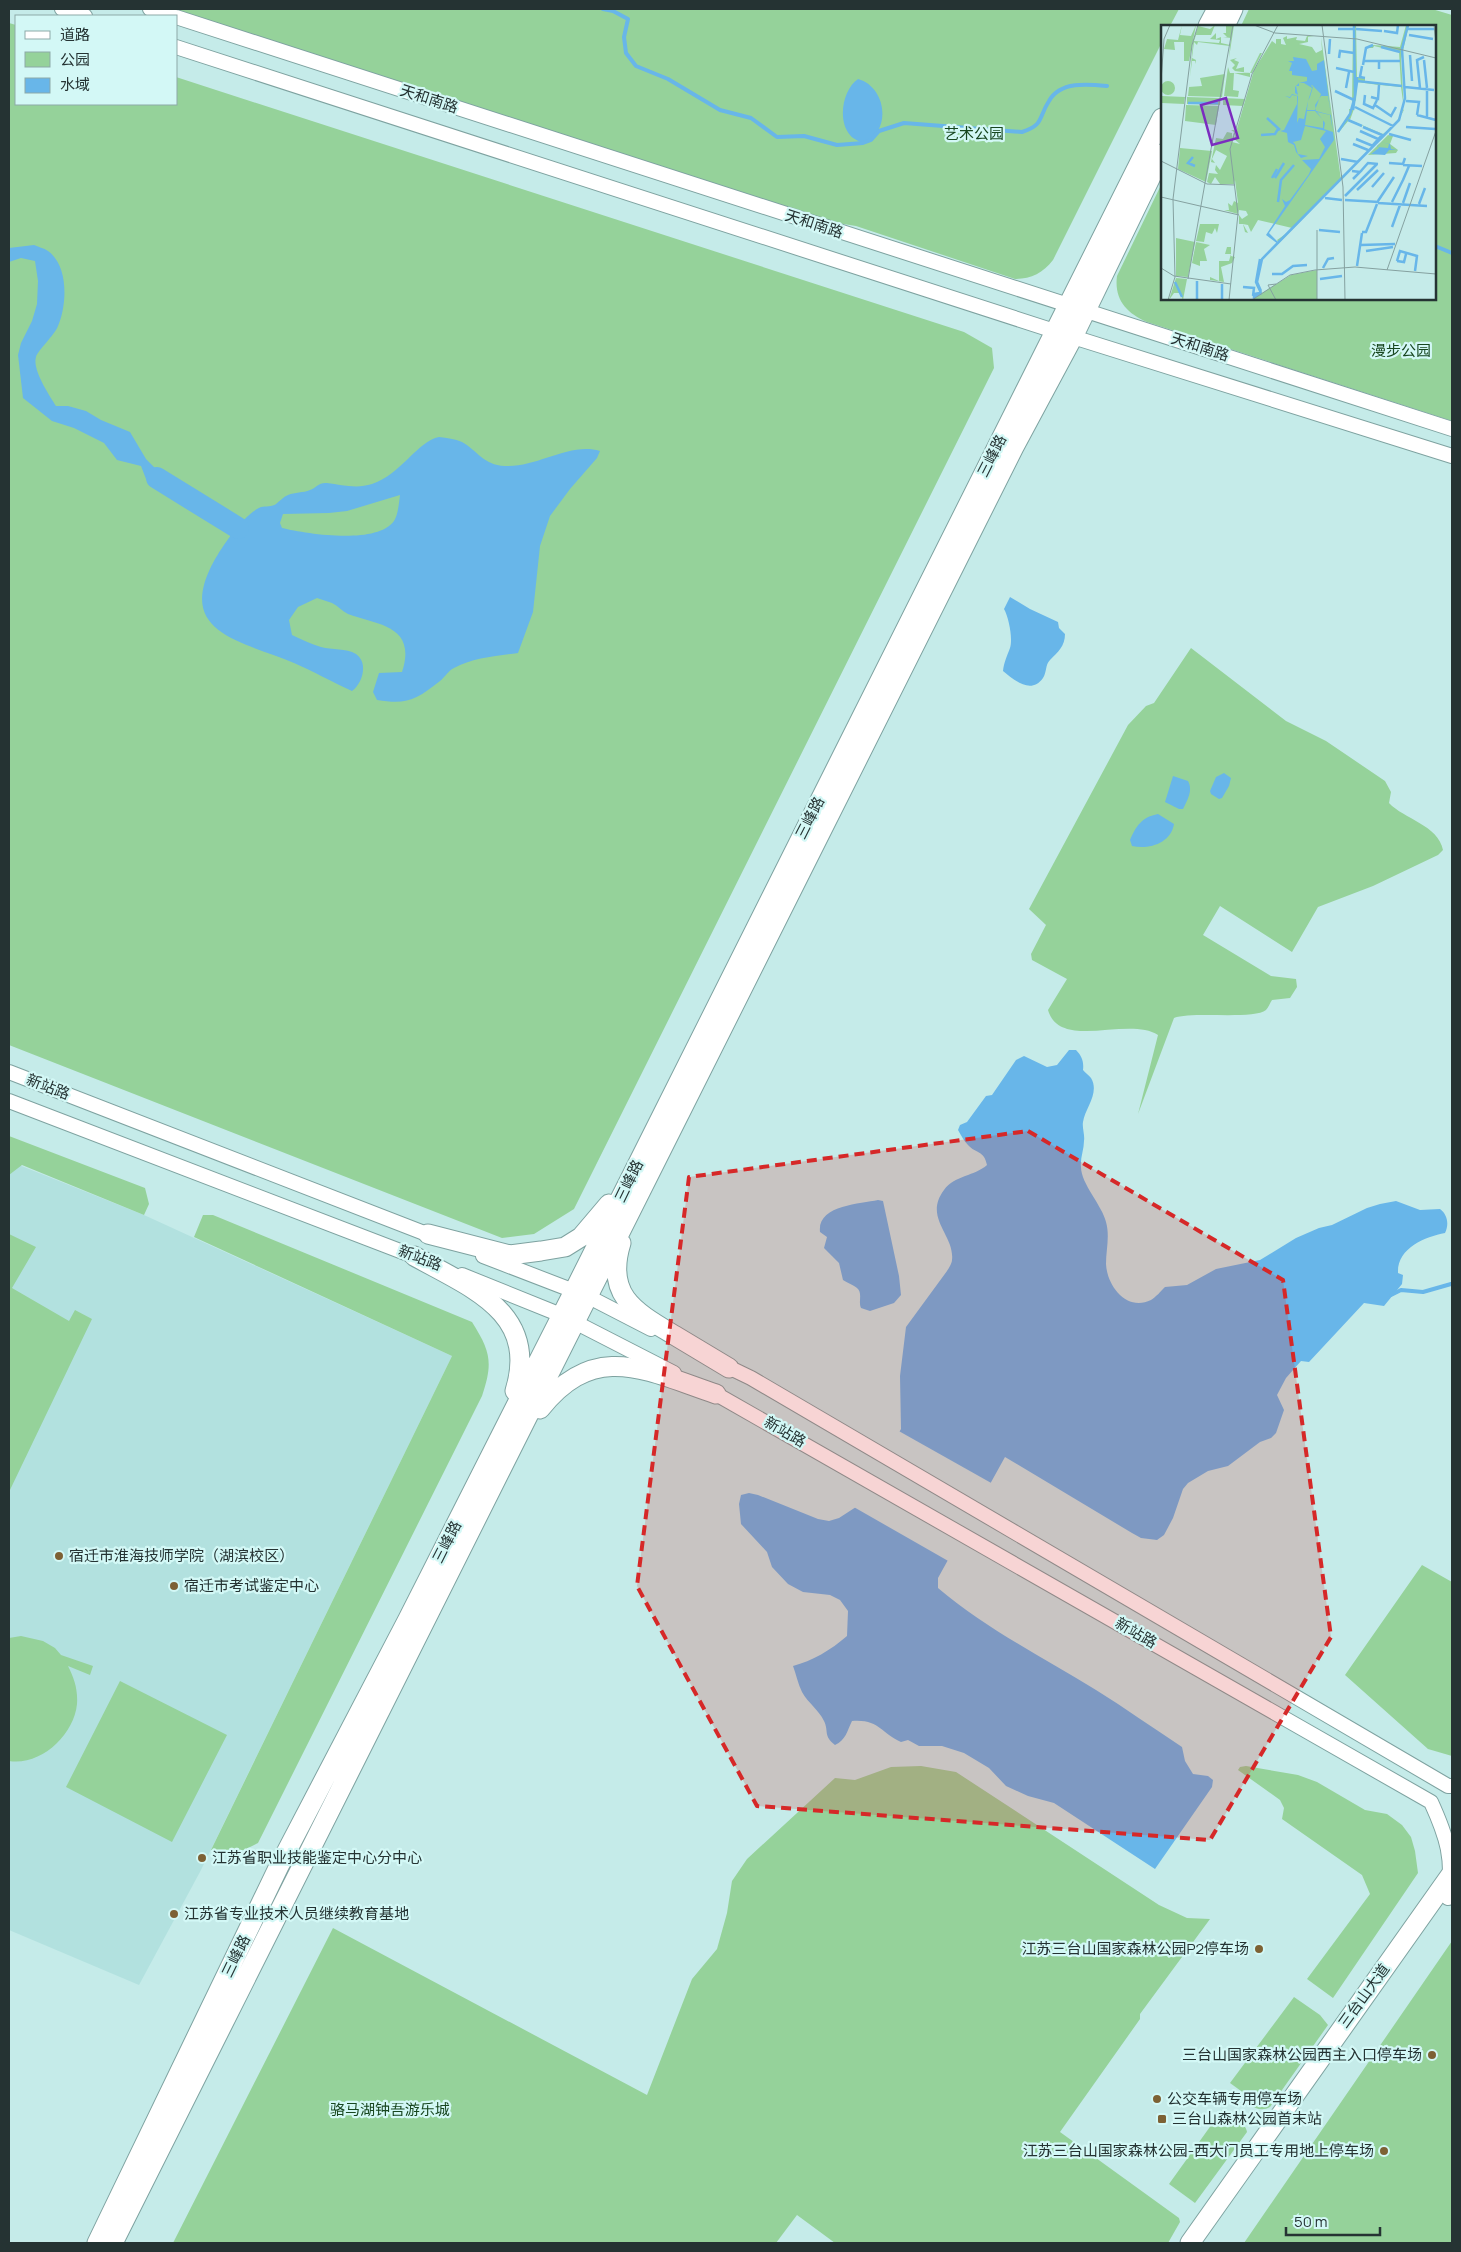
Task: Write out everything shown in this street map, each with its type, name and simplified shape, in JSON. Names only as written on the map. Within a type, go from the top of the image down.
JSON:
[{"type":"main road","points":[[1209,25],[1217,9]]},
{"type":"main road","points":[[1225,25],[1233,9]]},
{"type":"main road","name":"三峰路","points":[[113,2243],[1054,331],[1161,120]]},
{"type":"main road","name":"三峰路","points":[[646,1163],[1009,456],[1086,310],[1161,156]]},
{"type":"main road","points":[[428,1234],[510,1255],[565,1247],[581,1237],[646,1163]]},
{"type":"main road","points":[[646,1163],[616,1260],[617,1275],[622,1294],[638,1314],[730,1368]]},
{"type":"main road","points":[[414,1256],[486,1297],[514,1329],[521,1351],[521,1372],[491,1472]]},
{"type":"main road","points":[[491,1472],[555,1390],[573,1376],[596,1367],[619,1366],[644,1369],[716,1394]]},
{"type":"main road","name":"三峰路","points":[[97,2243],[279,1866],[408,1619],[491,1472]]},
{"type":"main road","name":"三台山大道","points":[[1190,2243],[1451,1884]]},
{"type":"main road","name":"三台山大道","points":[[1202,2243],[1451,1884]]},
{"type":"street","points":[[62,9],[82,15]]},
{"type":"street","name":"天和南路","points":[[150,9],[169,15]]},
{"type":"street","name":"天和南路","points":[[178,18],[1452,429]]},
{"type":"street","name":"天和南路","points":[[178,47],[1072,337],[1452,456]]},
{"type":"street","name":"新站路","points":[[9,1072],[581,1294],[730,1368],[977,1509],[1448,1786],[1452,1786]]},
{"type":"street","name":"新站路","points":[[9,1101],[414,1256],[568,1318],[716,1394],[1431,1802],[1446,1833],[1451,1884]]},
{"type":"highlighted area","points":[[1028,1131],[1283,1280],[1331,1637],[1210,1840],[757,1806],[637,1586],[689,1177]]},
{"type":"shaded area","name":"宿迁市考试鉴定中心","points":[[9,1161],[144,1215],[452,1356],[201,1870],[139,1985],[9,1930]]},
{"type":"green space","name":"艺术公园","points":[[162,9],[1179,9],[1171,25],[1161,25],[1161,44],[1053,260],[1036,274],[1026,278],[1015,279],[856,226],[812,219]]},
{"type":"green space","name":"漫步公园","points":[[1249,9],[1432,9],[1452,15],[1452,421],[1147,322],[1127,310],[1123,304],[1117,292],[1117,276],[1161,185],[1161,300],[1436,300],[1436,25],[1241,25]]},
{"type":"green space","points":[[9,23],[15,25],[15,105],[178,105],[178,78],[964,332],[992,348],[994,368],[574,1209],[534,1234],[502,1238],[9,1045]]},
{"type":"green space","points":[[1191,648],[1286,721],[1326,741],[1385,781],[1391,792],[1389,803],[1395,809],[1435,834],[1443,850],[1438,855],[1373,886],[1318,907],[1292,952],[1220,906],[1203,935],[1271,976],[1296,979],[1297,987],[1290,998],[1272,1000],[1266,1010],[1259,1013],[1194,1015],[1174,1018],[1138,1114],[1158,1035],[1145,1030],[1130,1029],[1080,1031],[1066,1029],[1055,1022],[1048,1010],[1067,979],[1032,960],[1031,954],[1046,925],[1029,909],[1128,725],[1146,706],[1154,703]]},
{"type":"green space","points":[[9,1136],[145,1188],[149,1204],[144,1215],[22,1165],[9,1175]]},
{"type":"green space","points":[[203,1215],[213,1215],[472,1322],[483,1342],[489,1366],[482,1396],[258,1843],[246,1849],[230,1853],[211,1850],[452,1356],[194,1237]]},
{"type":"green space","points":[[9,1234],[36,1247],[12,1288],[69,1321],[75,1310],[92,1319],[9,1492]]},
{"type":"green space","points":[[1422,1565],[1452,1582],[1452,1756],[1428,1749],[1345,1675]]},
{"type":"green space","points":[[21,1636],[43,1641],[55,1648],[61,1655],[93,1666],[90,1675],[68,1666],[75,1684],[77,1704],[75,1716],[63,1737],[54,1746],[33,1759],[9,1761],[9,1638]]},
{"type":"green space","points":[[120,1681],[227,1735],[172,1842],[66,1787]]},
{"type":"green space","name":"骆马湖钟吾游乐城","points":[[921,1766],[956,1772],[1159,1905],[1187,1918],[1210,1919],[1140,2014],[1140,2019],[1060,2132],[1179,2218],[1180,2222],[1168,2243],[835,2243],[797,2215],[776,2243],[173,2243],[333,1928],[647,2095],[692,1979],[717,1949],[727,1913],[732,1881],[747,1859],[835,1778],[855,1780],[891,1767]]},
{"type":"green space","points":[[1246,1766],[1298,1775],[1317,1782],[1365,1810],[1387,1814],[1402,1825],[1411,1837],[1418,1873],[1333,1998],[1307,1979],[1370,1894],[1362,1875],[1282,1819],[1284,1808],[1280,1800],[1238,1770],[1240,1767]]},
{"type":"green space","points":[[1452,1941],[1452,2243],[1244,2243]]},
{"type":"green space","points":[[1294,1997],[1320,2015],[1328,2025],[1270,2107],[1266,2109],[1257,2108],[1238,2097],[1241,2091],[1230,2083]]},
{"type":"green space","points":[[1222,2110],[1241,2122],[1247,2132],[1195,2203],[1169,2184]]},
{"type":"water","points":[[858,79],[868,84],[875,91],[880,100],[882,110],[882,120],[879,129],[863,143],[854,139],[846,129],[843,113],[845,97]]},
{"type":"water","points":[[34,245],[46,250],[55,258],[60,266],[64,286],[63,308],[58,326],[36,357],[35,362],[42,383],[56,406],[68,406],[86,411],[101,420],[130,432],[146,459],[159,472],[155,482],[146,479],[141,466],[117,460],[104,443],[74,428],[52,421],[23,398],[18,355],[37,304],[38,281],[35,261],[21,258],[9,262],[9,248]]},
{"type":"water","points":[[439,437],[462,442],[491,463],[505,466],[517,466],[577,450],[600,451],[597,458],[550,516],[540,546],[533,612],[518,653],[485,658],[461,665],[452,669],[440,681],[411,700],[396,702],[377,700],[373,692],[379,673],[402,672],[405,657],[404,645],[400,636],[383,625],[348,614],[332,603],[317,598],[298,607],[289,620],[292,635],[321,647],[352,652],[360,658],[363,673],[359,684],[352,691],[294,663],[236,640],[220,631],[208,620],[202,605],[204,585],[214,561],[234,531],[254,511],[261,507],[274,505],[288,495],[307,491],[322,483],[355,486],[372,484],[382,480],[431,440]],"holes":[[[400,495],[394,521],[385,528],[373,533],[341,536],[324,535],[282,528],[280,523],[283,514],[347,511]]]},
{"type":"water","points":[[1010,597],[1058,622],[1059,628],[1065,634],[1062,645],[1048,662],[1043,678],[1033,685],[1028,686],[1017,682],[1003,671],[1011,644],[1010,628],[1004,609]]},
{"type":"water","points":[[1224,773],[1231,778],[1229,786],[1222,798],[1219,799],[1211,794],[1210,791],[1216,777]]},
{"type":"water","points":[[1173,776],[1188,781],[1189,784],[1189,795],[1183,809],[1165,802]]},
{"type":"water","points":[[1158,814],[1174,824],[1169,836],[1152,846],[1132,846],[1130,840],[1137,826],[1148,817]]},
{"type":"water","points":[[1069,1050],[1076,1050],[1080,1055],[1083,1062],[1083,1070],[1091,1078],[1093,1084],[1093,1095],[1083,1122],[1082,1174],[1106,1222],[1108,1238],[1106,1264],[1110,1281],[1126,1300],[1142,1303],[1153,1299],[1165,1287],[1187,1285],[1216,1269],[1260,1260],[1296,1238],[1380,1204],[1396,1201],[1420,1210],[1440,1209],[1445,1214],[1447,1220],[1445,1233],[1429,1237],[1407,1250],[1399,1264],[1398,1273],[1403,1275],[1402,1284],[1384,1306],[1364,1303],[1309,1362],[1301,1361],[1286,1378],[1277,1395],[1284,1410],[1276,1433],[1271,1438],[1260,1442],[1228,1466],[1208,1471],[1188,1483],[1183,1489],[1173,1518],[1164,1535],[1157,1540],[1141,1538],[1005,1457],[938,1578],[938,1588],[975,1617],[1107,1697],[1182,1747],[1185,1761],[1193,1774],[1208,1776],[1213,1780],[1212,1787],[1155,1869],[1054,1803],[1028,1796],[1006,1786],[989,1768],[964,1753],[942,1746],[919,1746],[908,1740],[901,1742],[874,1724],[861,1721],[852,1721],[844,1738],[839,1743],[835,1745],[831,1742],[822,1717],[807,1700],[799,1686],[793,1666],[821,1654],[847,1636],[848,1611],[840,1600],[830,1595],[803,1592],[788,1584],[772,1567],[767,1552],[741,1524],[739,1504],[741,1495],[749,1493],[818,1519],[829,1521],[839,1518],[856,1507],[901,1429],[900,1376],[906,1327],[947,1271],[952,1261],[952,1251],[938,1218],[938,1200],[944,1190],[954,1181],[987,1165],[982,1154],[971,1148],[964,1140],[958,1130],[960,1125],[967,1122],[986,1096],[992,1095],[1016,1060],[1024,1056],[1047,1067],[1057,1065]]},
{"type":"water","points":[[878,1200],[883,1201],[899,1276],[901,1295],[894,1303],[870,1311],[861,1308],[859,1290],[843,1280],[839,1263],[824,1248],[827,1237],[820,1232],[821,1223],[825,1216],[832,1211],[841,1207]]},
{"type":"pier","points":[[897,1430],[993,1484],[950,1562],[852,1506]]},
{"type":"waterway","points":[[603,9],[613,11],[628,19],[624,37],[626,53],[636,66],[668,79],[720,110],[751,118],[777,137],[804,136],[837,145],[863,143],[871,140],[879,131],[904,123],[1022,132],[1037,124],[1049,101],[1060,90],[1075,85],[1107,86]]},
{"type":"waterway","points":[[1436,246],[1452,253]]},
{"type":"waterway","points":[[157,478],[238,528]]},
{"type":"waterway","points":[[1391,1295],[1401,1290],[1423,1292],[1451,1284]]},
{"type":"place","name":"宿迁市淮海技师学院（湖滨校区）","points":[[59,1556]]},
{"type":"place","name":"宿迁市考试鉴定中心","points":[[174,1586]]},
{"type":"place","name":"江苏省职业技能鉴定中心分中心","points":[[202,1858]]},
{"type":"place","name":"江苏省专业技术人员继续教育基地","points":[[174,1914]]},
{"type":"place","name":"江苏三台山国家森林公园P2停车场","points":[[1259,1949]]},
{"type":"place","name":"三台山国家森林公园西主入口停车场","points":[[1432,2055]]},
{"type":"place","name":"公交车辆专用停车场","points":[[1157,2099]]},
{"type":"place","name":"三台山森林公园首末站","points":[[1162,2119]]},
{"type":"place","name":"江苏三台山国家森林公园-西大门员工专用地上停车场","points":[[1384,2151]]}]
